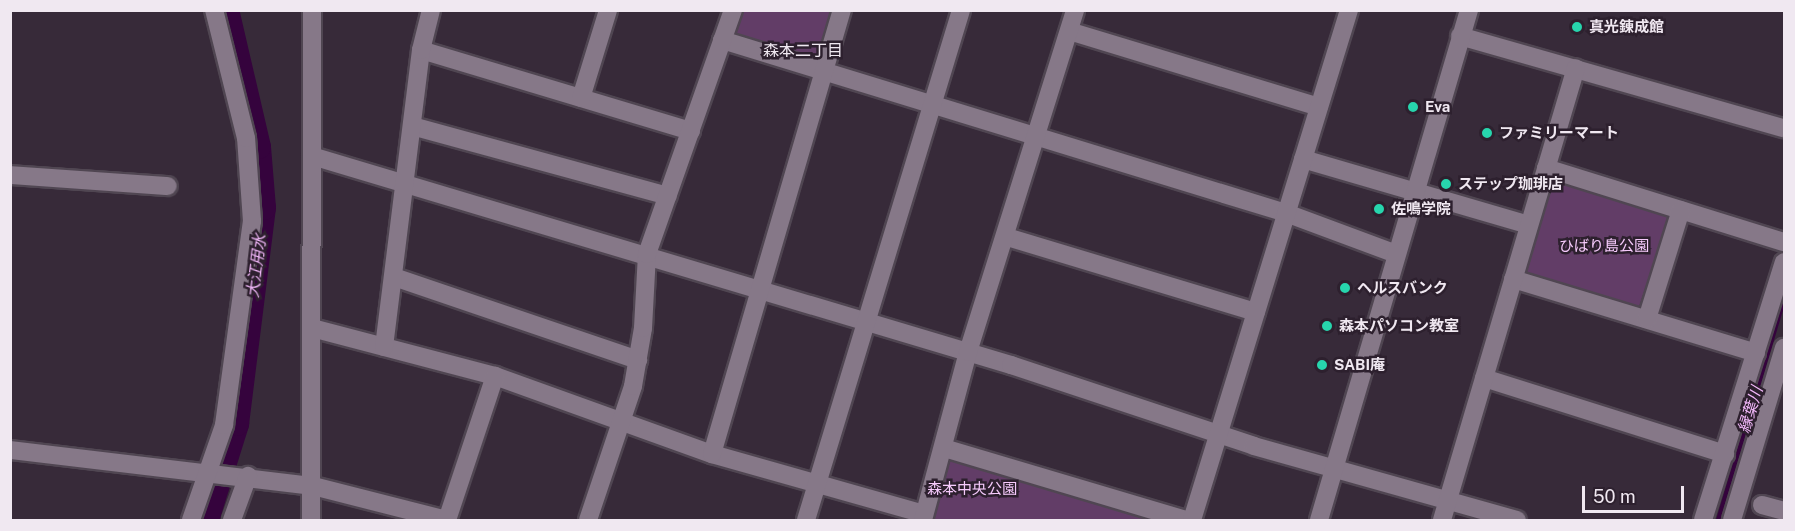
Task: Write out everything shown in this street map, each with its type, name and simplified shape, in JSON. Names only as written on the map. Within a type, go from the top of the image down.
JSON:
[{"type":"street","points":[[191,520],[210,473],[224,425],[252,221],[246,138],[214,10]]},
{"type":"street","points":[[311,520],[313,486],[312,10]]},
{"type":"street","points":[[384,347],[421,50],[431,10]]},
{"type":"street","points":[[581,98],[608,10]]},
{"type":"street","points":[[588,520],[621,424],[638,360],[647,254],[733,10]]},
{"type":"street","points":[[712,454],[758,288],[842,10]]},
{"type":"street","points":[[806,520],[961,10]]},
{"type":"street","points":[[312,328],[495,376],[621,424],[712,454],[923,517],[969,352],[1038,137],[1075,10]]},
{"type":"street","points":[[1192,520],[1349,10]]},
{"type":"street","points":[[1319,520],[1469,10]]},
{"type":"street","points":[[1069,31],[1319,107]]},
{"type":"street","points":[[1460,36],[1785,128]]},
{"type":"street","points":[[722,40],[1286,213],[1396,254]]},
{"type":"street","points":[[421,50],[691,131]]},
{"type":"street","points":[[1442,520],[1576,69]]},
{"type":"street","points":[[412,126],[668,196]]},
{"type":"street","points":[[312,156],[406,182],[969,352],[1334,469],[1517,520]]},
{"type":"street","points":[[1303,159],[1529,225]]},
{"type":"street","points":[[1546,168],[1785,242]]},
{"type":"street","points":[[10,175],[168,186]]},
{"type":"street","points":[[1647,320],[1681,210]]},
{"type":"street","points":[[1007,237],[1256,312]]},
{"type":"street","points":[[1703,520],[1785,261]]},
{"type":"street","points":[[394,277],[638,360]]},
{"type":"street","points":[[1513,279],[1756,353]]},
{"type":"street","points":[[1732,520],[1780,380],[1785,348]]},
{"type":"street","points":[[10,450],[313,486],[447,520],[495,376]]},
{"type":"street","points":[[1484,378],[1725,454]]},
{"type":"street","points":[[944,448],[1186,520]]},
{"type":"street","points":[[232,520],[244,476]]},
{"type":"street","points":[[1762,505],[1785,512]]},
{"type":"green space","points":[[738,11],[838,11],[823,66],[730,35]]},
{"type":"green space","name":"ひばり島公園","points":[[1552,177],[1669,215],[1637,312],[1520,274]]},
{"type":"green space","name":"森本中央公園","points":[[950,450],[1186,520],[927,520]]},
{"type":"waterway","name":"大江用水","points":[[207,520],[237,424],[264,208],[259,147],[227,10]]},
{"type":"waterway","name":"縁葉川","points":[[1718,520],[1784,300]]},
{"type":"place","name":"真光錬成館","points":[[1577,27]]},
{"type":"place","name":"Eva","points":[[1413,107]]},
{"type":"place","name":"ファミリーマート","points":[[1487,133]]},
{"type":"place","name":"ステップ珈琲店","points":[[1446,184]]},
{"type":"place","name":"佐鳴学院","points":[[1379,209]]},
{"type":"place","name":"ヘルスバンク","points":[[1345,288]]},
{"type":"place","name":"森本パソコン教室","points":[[1327,326]]},
{"type":"place","name":"SABI庵","points":[[1322,365]]},
{"type":"district","name":"森本二丁目","points":[[803,51]]}]
